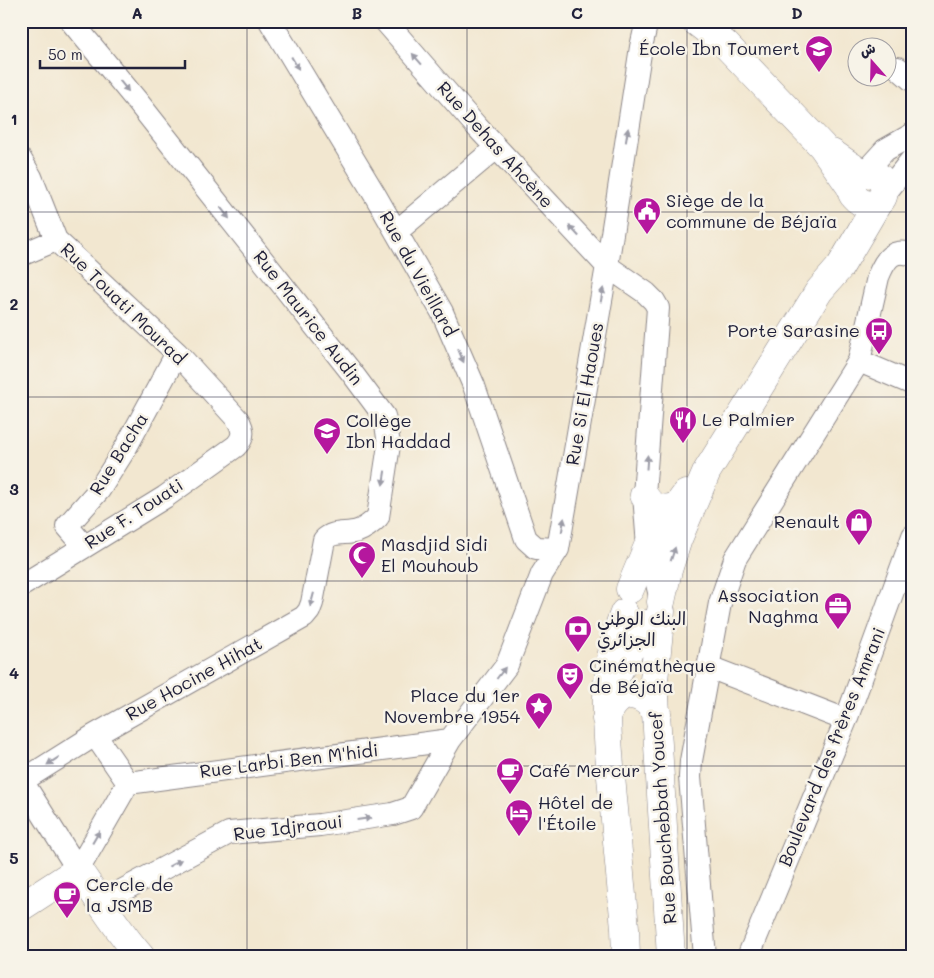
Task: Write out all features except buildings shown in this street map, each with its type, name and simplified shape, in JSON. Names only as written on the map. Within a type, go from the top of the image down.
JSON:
[{"type":"main road","points":[[695,21],[725,44],[830,151],[866,191]]},
{"type":"main road","name":"Rue Bouchebbah Youcef","points":[[654,680],[643,612],[668,570],[678,539],[707,471],[819,291],[840,267],[866,191]]},
{"type":"main road","name":"Rue Bouchebbah Youcef","points":[[671,957],[657,713],[654,680],[643,612],[648,546],[676,506],[707,471]]},
{"type":"main road","points":[[644,495],[647,501],[658,508],[676,506]]},
{"type":"main road","points":[[626,957],[606,719],[607,692],[610,661],[617,628],[643,612]]},
{"type":"main road","points":[[606,719],[611,705],[616,700],[632,695],[647,700],[657,713]]},
{"type":"main road","points":[[21,907],[78,870],[124,939],[141,957]]},
{"type":"street","name":"Rue Maurice Audin","points":[[71,21],[137,101],[384,416],[389,445],[378,517],[369,525],[356,532],[327,536],[324,540],[309,611],[294,623]]},
{"type":"street","name":"Rue du Vieillard","points":[[270,21],[442,312],[474,386],[526,539],[536,548],[558,549]]},
{"type":"street","name":"Rue Dehas Ahcène","points":[[384,21],[496,148],[607,266],[646,293],[658,308],[644,495],[648,546]]},
{"type":"street","name":"Rue Si El Haoues","points":[[450,740],[507,664],[542,574],[558,549],[607,266],[641,47],[647,21]]},
{"type":"street","name":"Rue Bouchebbah Youcef","points":[[830,151],[850,159],[865,158],[885,150],[913,134]]},
{"type":"street","points":[[396,232],[496,148]]},
{"type":"street","name":"Rue Bouchebbah Youcef","points":[[866,191],[885,150]]},
{"type":"street","name":"Rue Bouchebbah Youcef","points":[[866,191],[913,158]]},
{"type":"street","name":"Rue Touati Mourad","points":[[21,160],[31,177],[56,240],[176,353],[238,420],[241,426],[242,437]]},
{"type":"street","points":[[21,255],[56,240]]},
{"type":"street","points":[[705,957],[690,776],[691,761],[720,604],[735,560],[858,361],[878,277],[883,265],[896,252],[913,254]]},
{"type":"street","name":"Rue Bacha","points":[[84,546],[67,526],[99,490],[110,473],[125,449],[176,353]]},
{"type":"street","points":[[858,361],[913,384]]},
{"type":"street","name":"Rue F. Touati","points":[[21,586],[164,497],[236,446],[242,437]]},
{"type":"street","name":"Boulevard des frères Amrani","points":[[748,957],[846,720],[913,536]]},
{"type":"street","name":"Rue Hocine Hihat","points":[[21,780],[95,735],[294,623]]},
{"type":"street","points":[[709,667],[846,720]]},
{"type":"street","points":[[21,780],[78,870],[128,782],[95,735]]},
{"type":"street","name":"Rue Larbi Ben M'hidi","points":[[128,782],[450,740]]},
{"type":"street","name":"Rue Idjraoui","points":[[101,902],[229,833],[320,825],[393,814],[411,808],[423,791],[450,740]]},
{"type":"place","name":"École Ibn Toumert","points":[[819,73]]},
{"type":"place","name":"Siège de la commune de Béjaïa","points":[[647,235]]},
{"type":"place","name":"Porte Sarasine","points":[[879,355]]},
{"type":"place","name":"Le Palmier","points":[[683,444]]},
{"type":"place","name":"Collège Ibn Haddad","points":[[327,455]]},
{"type":"place","name":"Renault","points":[[859,546]]},
{"type":"place","name":"Masdjid Sidi El Mouhoub","points":[[362,579]]},
{"type":"place","name":"Association Naghma","points":[[838,630]]},
{"type":"place","name":"البنك الوطني الجزائري","points":[[578,653]]},
{"type":"place","name":"Cinémathèque de Béjaïa","points":[[570,700]]},
{"type":"place","name":"Place du 1er Novembre 1954","points":[[539,730]]},
{"type":"place","name":"Café Mercur","points":[[510,795]]},
{"type":"place","name":"Hôtel de l'Étoile","points":[[519,837]]},
{"type":"place","name":"Cercle de la JSMB","points":[[67,919]]}]
